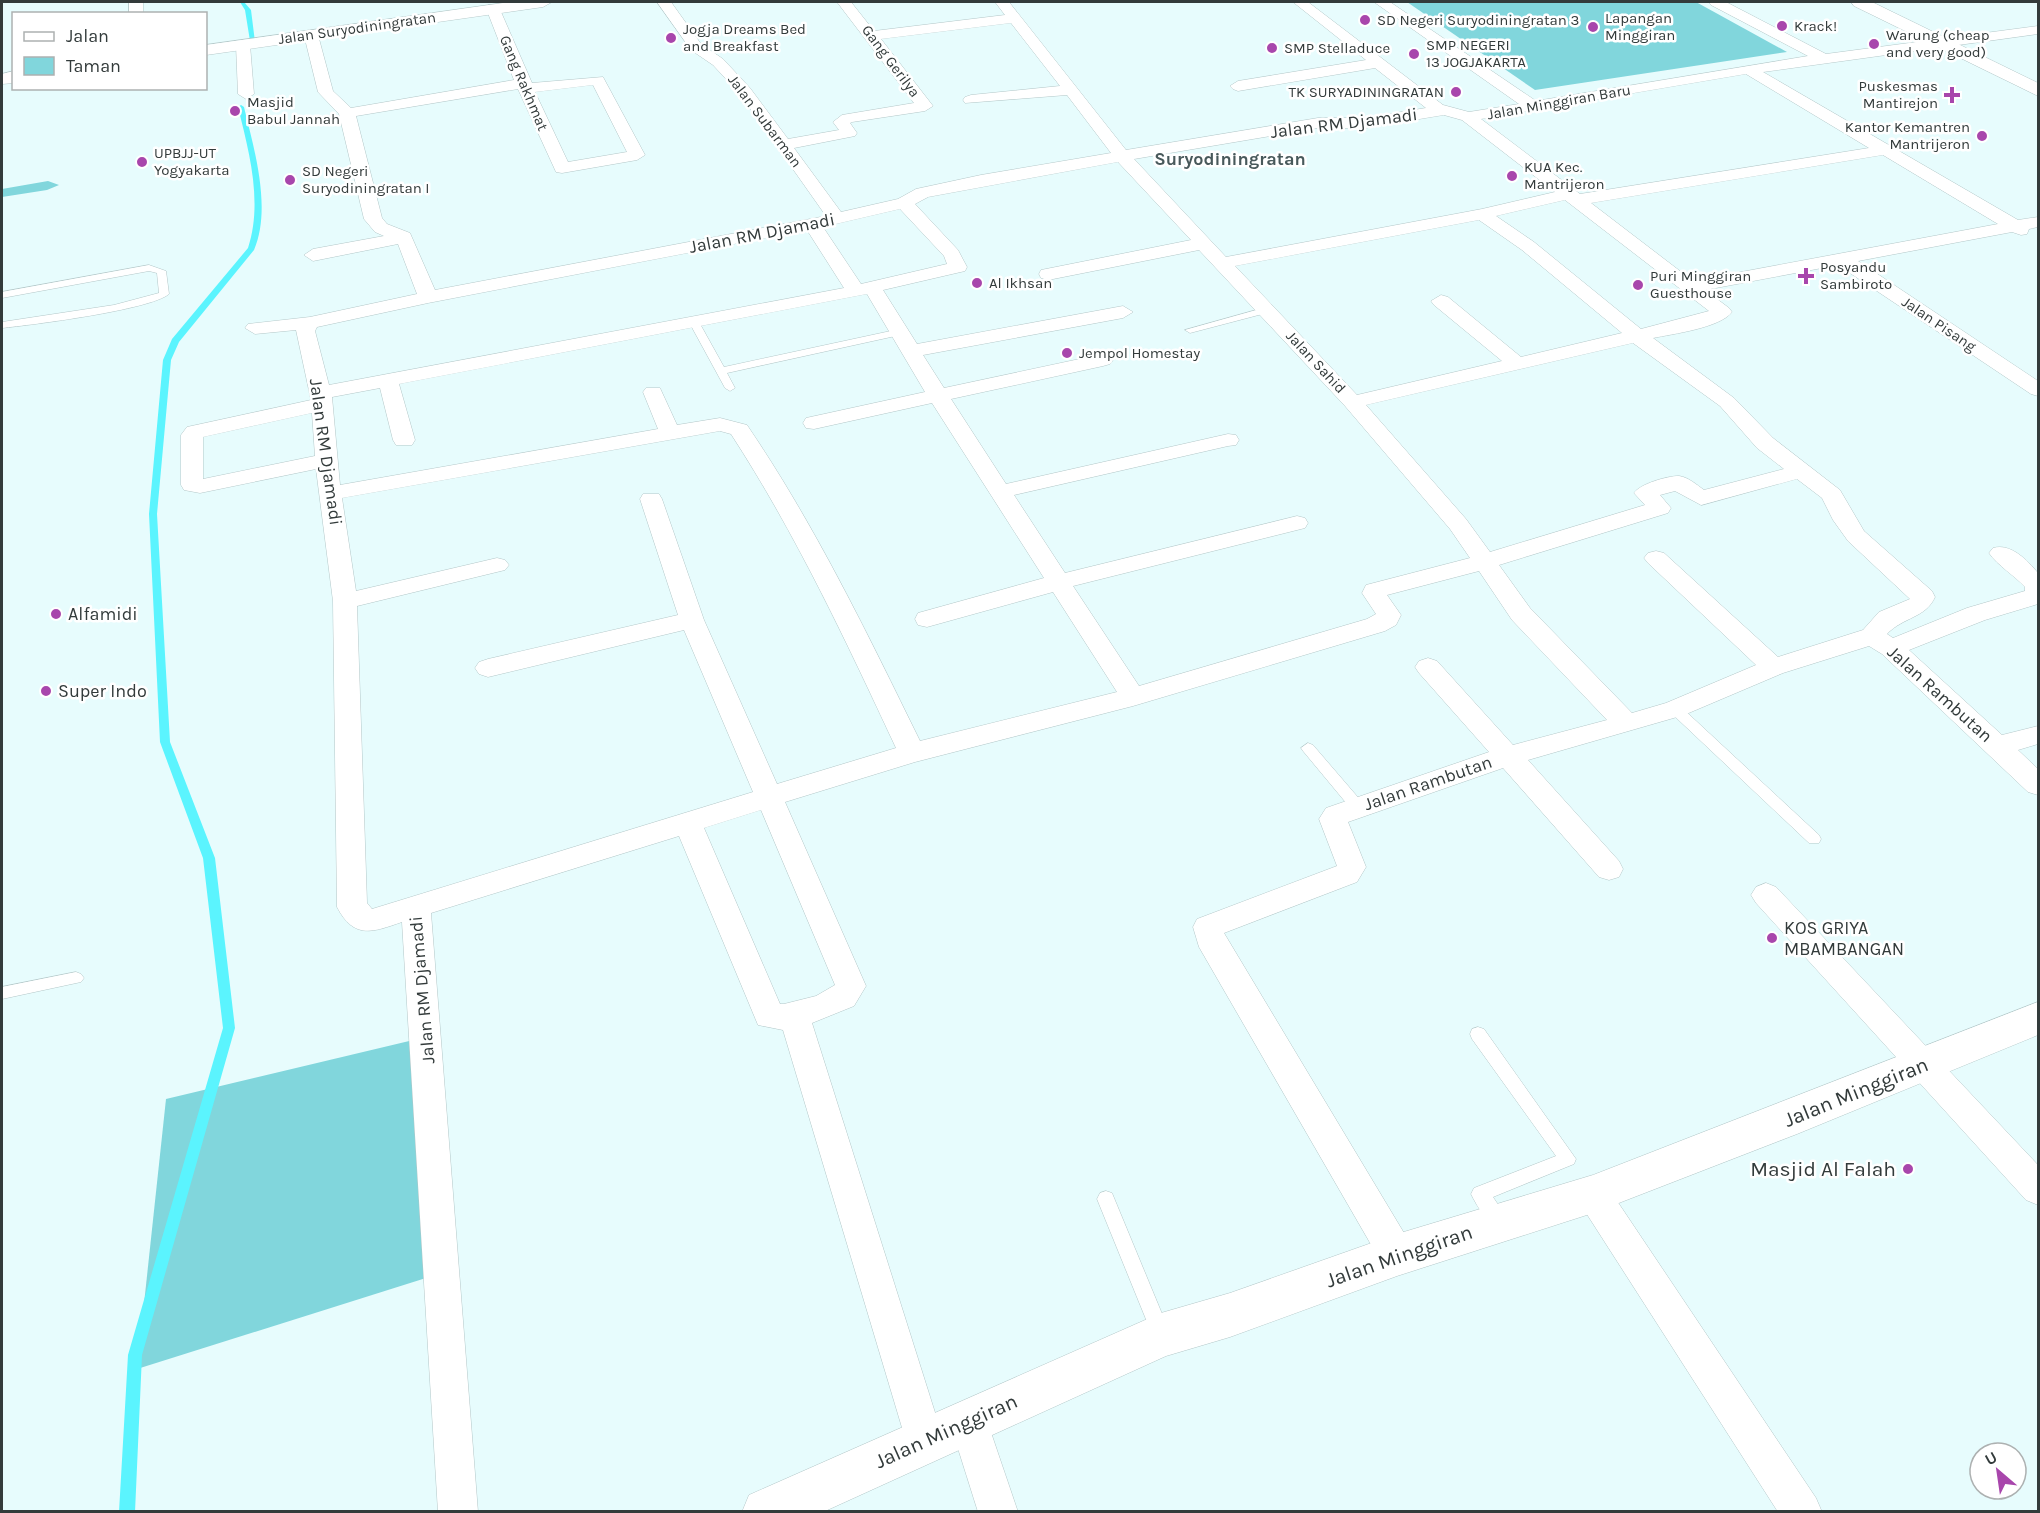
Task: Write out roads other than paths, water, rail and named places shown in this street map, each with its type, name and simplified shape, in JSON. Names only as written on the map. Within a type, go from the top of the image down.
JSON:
[{"type":"street","name":"Jalan Suryodiningratan","points":[[207,50],[502,5],[543,2]]},
{"type":"street","name":"Jalan Subarman","points":[[664,2],[696,48],[718,62],[745,91],[837,219]]},
{"type":"street","name":"Gang Gerilya","points":[[784,146],[849,133],[842,122],[848,118],[925,106],[873,36],[844,2]]},
{"type":"street","points":[[1300,2],[1440,111]]},
{"type":"street","points":[[1381,2],[1533,106]]},
{"type":"street","points":[[1716,2],[1824,59]]},
{"type":"street","points":[[1860,2],[2038,90]]},
{"type":"street","name":"Gang Rakhmat","points":[[502,5],[525,86],[562,168],[632,157],[638,152],[598,80],[525,86]]},
{"type":"street","points":[[873,36],[1008,10]]},
{"type":"street","name":"Jalan Sahid","points":[[1008,10],[1123,157],[1352,402],[1458,524],[1521,614],[1628,724]]},
{"type":"street","name":"Jalan Minggiran Baru","points":[[1468,117],[1748,69],[2038,30]]},
{"type":"street","points":[[311,35],[326,92],[347,113],[373,219],[381,228],[404,237],[428,297]]},
{"type":"street","points":[[243,45],[246,94]]},
{"type":"street","points":[[1238,86],[1378,63]]},
{"type":"street","points":[[1748,69],[2038,240]]},
{"type":"street","points":[[347,113],[525,86]]},
{"type":"street","points":[[971,100],[1070,90]]},
{"type":"street","name":"Jalan RM Djamadi","points":[[458,1512],[434,1135],[416,906],[370,921],[362,918],[352,907],[345,601],[326,460],[321,399],[305,331],[310,323],[428,297],[837,219],[904,203],[922,193],[981,180],[1318,123],[1365,123],[1440,111],[1458,112],[1468,117]]},
{"type":"street","name":"Jalan Minggiran Baru","points":[[1468,117],[1722,312],[1710,319],[1638,336]]},
{"type":"street","points":[[1223,263],[1573,197],[1885,150]]},
{"type":"street","points":[[326,460],[200,486],[192,484],[192,435],[195,432],[388,380],[864,289],[958,267],[951,254],[904,203]]},
{"type":"street","points":[[1482,214],[1528,246],[1638,336],[1727,402],[1765,443],[1832,495],[1844,520],[1856,536],[1923,597],[1920,604],[1888,618],[1881,642]]},
{"type":"street","points":[[1689,287],[1839,257],[2038,222]]},
{"type":"street","points":[[812,224],[906,342],[999,492],[1133,697]]},
{"type":"street","points":[[313,255],[404,237]]},
{"type":"street","points":[[1048,274],[1205,243]]},
{"type":"street","name":"Jalan Pisang","points":[[1839,257],[2038,390]]},
{"type":"street","points":[[1442,301],[1518,363]]},
{"type":"street","points":[[906,342],[1123,312]]},
{"type":"street","points":[[255,328],[310,323]]},
{"type":"street","points":[[1352,402],[1638,336]]},
{"type":"street","points":[[814,423],[1103,360]]},
{"type":"street","points":[[388,380],[404,441]]},
{"type":"street","points":[[652,392],[670,433]]},
{"type":"street","points":[[332,493],[670,433],[721,425],[733,426],[739,430],[770,477],[829,580],[904,743],[912,753]]},
{"type":"street","points":[[999,492],[1228,440]]},
{"type":"street","points":[[416,906],[912,753],[1133,697],[1376,625],[1387,619],[1389,615],[1374,593],[1375,590],[1484,562],[1659,508],[1645,493],[1647,492],[1678,483],[1701,498],[1800,471]]},
{"type":"street","points":[[651,499],[692,620],[851,986],[844,997],[776,1019],[765,1011],[687,822]]},
{"type":"street","points":[[927,619],[1059,582],[1297,523]]},
{"type":"street","points":[[1881,642],[2037,596],[2037,586],[2001,553]]},
{"type":"street","points":[[1656,558],[1774,667]]},
{"type":"street","points":[[345,601],[497,565]]},
{"type":"street","points":[[488,668],[692,620]]},
{"type":"street","name":"Jalan Rambutan","points":[[1398,1255],[1210,938],[1208,927],[1347,874],[1352,867],[1351,860],[1333,819],[1341,811],[1508,756],[1675,709],[1774,667],[1881,642],[1998,746],[2038,785]]},
{"type":"street","points":[[1428,667],[1609,869]]},
{"type":"street","points":[[1998,746],[2038,735]]},
{"type":"street","points":[[1766,895],[2038,1189]]},
{"type":"street","points":[[794,1015],[925,1441]]},
{"type":"street","name":"Jalan Minggiran","points":[[766,1512],[1161,1335],[1230,1315],[1398,1255],[1593,1194],[2038,1018]]},
{"type":"street","points":[[1593,1194],[1802,1512]]},
{"type":"street","points":[[968,1420],[998,1512]]},
{"type":"lane","points":[[2,295],[149,268],[161,271],[164,294],[158,299],[2,325]]},
{"type":"lane","points":[[1190,330],[1267,310]]},
{"type":"lane","points":[[694,322],[730,388]]},
{"type":"lane","points":[[721,371],[906,342]]},
{"type":"lane","points":[[1675,709],[1814,839]]},
{"type":"lane","points":[[1308,748],[1357,806]]},
{"type":"lane","points":[[2,993],[76,978]]},
{"type":"lane","points":[[1478,1034],[1568,1159],[1480,1194],[1502,1222]]},
{"type":"lane","points":[[1106,1199],[1161,1335]]},
{"type":"waterway","points":[[242,2],[248,10],[253,41]]},
{"type":"waterway","points":[[127,1512],[135,1355],[229,1028],[209,858],[165,742],[153,514],[167,360],[175,341],[251,248],[256,233],[258,216],[256,178],[241,107]]},
{"type":"place","name":"SD Negeri Suryodiningratan 3","points":[[1365,20]]},
{"type":"place","name":"Krack!","points":[[1782,26]]},
{"type":"place","name":"Lapangan Minggiran","points":[[1593,27]]},
{"type":"place","name":"Jogja Dreams Bed and Breakfast","points":[[671,38]]},
{"type":"place","name":"Warung (cheap and very good)","points":[[1874,44]]},
{"type":"place","name":"SMP Stelladuce","points":[[1272,48]]},
{"type":"place","name":"SMP NEGERI 13 JOGJAKARTA","points":[[1414,54]]},
{"type":"place","name":"TK SURYADININGRATAN","points":[[1456,92]]},
{"type":"place","name":"Puskesmas Mantirejon","points":[[1952,95]]},
{"type":"place","name":"Masjid Babul Jannah","points":[[235,111]]},
{"type":"place","name":"Kantor Kemantren Mantrijeron","points":[[1982,136]]},
{"type":"place","name":"UPBJJ-UT Yogyakarta","points":[[142,162]]},
{"type":"place","name":"KUA Kec. Mantrijeron","points":[[1512,176]]},
{"type":"place","name":"SD Negeri Suryodiningratan I","points":[[290,180]]},
{"type":"place","name":"Posyandu Sambiroto","points":[[1806,276]]},
{"type":"place","name":"Al Ikhsan","points":[[977,283]]},
{"type":"place","name":"Puri Minggiran Guesthouse","points":[[1638,285]]},
{"type":"place","name":"Jempol Homestay","points":[[1067,353]]},
{"type":"place","name":"Alfamidi","points":[[56,614]]},
{"type":"place","name":"Super Indo","points":[[46,691]]},
{"type":"place","name":"KOS GRIYA MBAMBANGAN","points":[[1772,938]]},
{"type":"place","name":"Masjid Al Falah","points":[[1908,1169]]},
{"type":"district","name":"Suryodiningratan","points":[[1230,159]]}]
